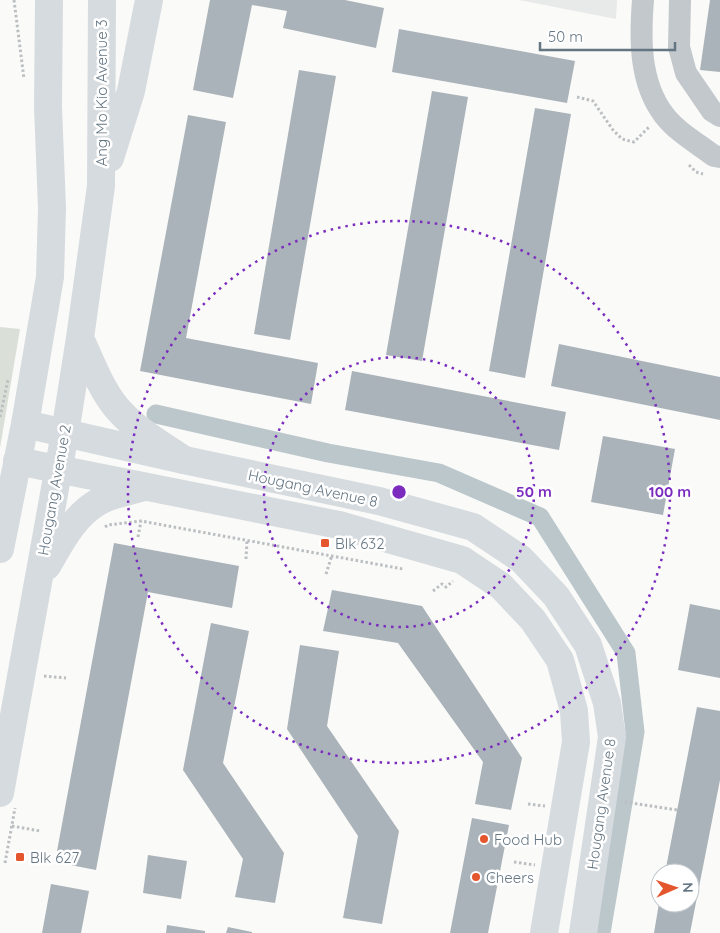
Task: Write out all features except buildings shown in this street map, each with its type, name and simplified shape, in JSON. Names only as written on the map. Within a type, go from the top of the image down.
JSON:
[{"type":"main road","points":[[33,0],[48,107]]},
{"type":"main road","points":[[0,549],[17,461],[12,421],[50,277],[52,208],[48,107],[49,0]]},
{"type":"main road","name":"Ang Mo Kio Avenue 3","points":[[101,186],[102,0]]},
{"type":"main road","points":[[101,186],[131,91],[149,0]]},
{"type":"main road","name":"Hougang Avenue 2","points":[[8,800],[38,579],[65,433],[101,186]]},
{"type":"main road","points":[[80,338],[102,386],[116,408],[137,428],[184,460]]},
{"type":"main road","name":"Hougang Avenue 8","points":[[12,421],[379,501],[473,526],[521,559],[556,596],[588,646],[608,703],[612,737],[583,933]]},
{"type":"main road","name":"Hougang Avenue 8","points":[[17,461],[339,525],[462,560],[501,586],[533,620],[560,660],[574,711],[576,742],[544,933]]},
{"type":"main road","points":[[38,579],[65,535],[80,515],[100,501],[144,487]]},
{"type":"street","points":[[643,0],[640,30],[642,58],[650,92],[664,115],[684,135],[714,156],[720,157]]},
{"type":"street","points":[[680,0],[679,48],[686,73],[712,110],[720,116]]},
{"type":"path","points":[[14,0],[25,82]]},
{"type":"path","points":[[577,97],[593,101],[612,130],[622,139],[634,142],[649,126]]},
{"type":"path","points":[[10,371],[12,421]]},
{"type":"path","points":[[138,537],[141,521]]},
{"type":"path","points":[[102,529],[108,525],[141,521],[408,569]]},
{"type":"path","points":[[246,559],[247,541]]},
{"type":"path","points":[[326,574],[332,555]]},
{"type":"path","points":[[446,577],[455,578]]},
{"type":"path","points":[[433,591],[442,584],[446,587],[451,583]]},
{"type":"path","points":[[46,676],[66,678]]},
{"type":"path","points":[[5,864],[12,826],[8,800]]},
{"type":"path","points":[[621,801],[677,810]]},
{"type":"path","points":[[528,804],[547,806]]},
{"type":"path","points":[[12,826],[40,831]]},
{"type":"path","points":[[514,862],[540,866]]},
{"type":"shaded area","points":[[519,0],[617,0],[616,19]]},
{"type":"shaded area","points":[[0,327],[20,329],[0,448]]},
{"type":"waterway","points":[[156,414],[328,453],[439,473],[540,517],[626,653],[635,732],[601,933]]},
{"type":"place","name":"Blk 632","points":[[325,543]]},
{"type":"place","name":"Food Hub","points":[[484,839]]},
{"type":"place","name":"Blk 627","points":[[20,857]]},
{"type":"place","name":"Cheers","points":[[476,877]]}]
